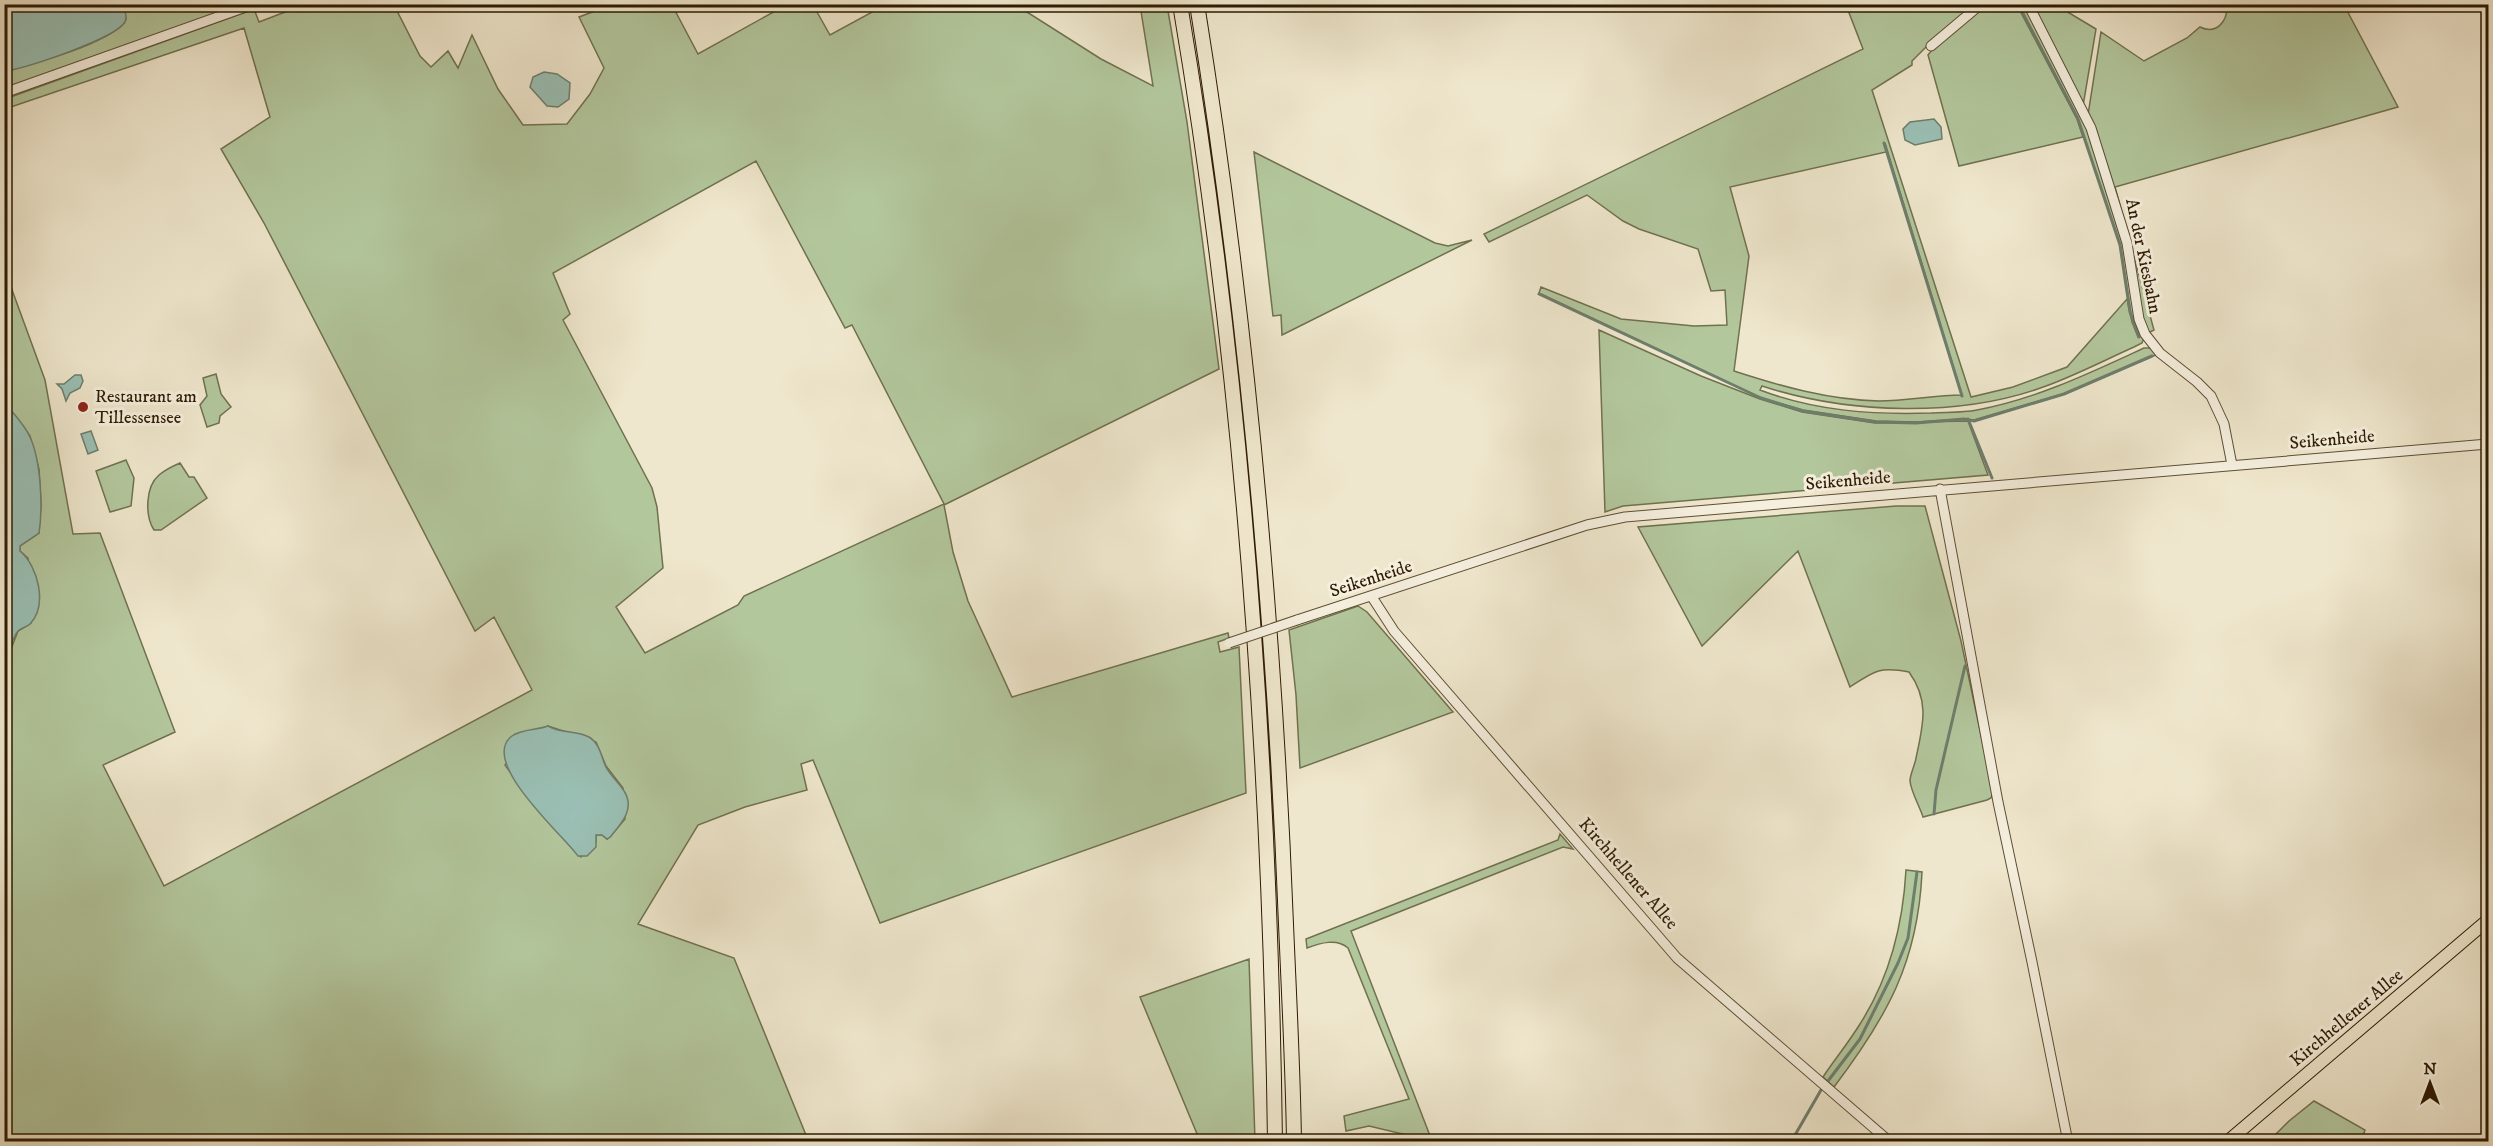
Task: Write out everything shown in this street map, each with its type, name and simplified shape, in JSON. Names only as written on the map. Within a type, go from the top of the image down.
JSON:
[{"type":"highway","points":[[1180,4],[1219,284],[1248,559],[1263,790],[1275,1142]]},
{"type":"highway","points":[[1197,4],[1243,324],[1265,557],[1281,790],[1294,1142]]},
{"type":"main road","name":"Kirchhellener Allee","points":[[2227,1142],[2488,920]]},
{"type":"street","points":[[4,93],[254,4]]},
{"type":"street","points":[[1931,46],[1981,4]]},
{"type":"street","name":"An der Kiesbahn","points":[[2028,4],[2091,129],[2127,243],[2139,319],[2145,334],[2160,353],[2211,396],[2224,424],[2232,465]]},
{"type":"street","name":"Seikenheide","points":[[1229,643],[1602,521],[1940,489],[2488,444]]},
{"type":"street","points":[[1940,489],[1998,802],[2067,1142]]},
{"type":"street","name":"Kirchhellener Allee","points":[[1372,597],[1394,631],[1677,958],[1890,1142]]},
{"type":"green space","points":[[306,4],[394,5],[420,56],[431,67],[448,51],[458,68],[472,35],[498,89],[523,125],[567,124],[590,94],[604,68],[579,17],[611,5],[672,5],[698,54],[786,5],[813,5],[830,35],[885,5],[930,5],[933,11],[946,5],[1016,5],[1101,59],[1153,86],[1140,5],[1167,5],[1187,122],[1219,369],[944,505],[953,552],[968,601],[1012,697],[1228,633],[1229,638],[1218,642],[1220,652],[1239,647],[1246,793],[880,923],[813,760],[801,764],[807,790],[745,807],[698,825],[638,924],[734,958],[808,1140],[5,1141],[5,655],[11,649],[18,631],[31,623],[28,558],[20,551],[20,546],[39,533],[41,504],[39,469],[30,436],[5,403],[4,268],[45,380],[73,534],[100,533],[175,732],[103,765],[164,886],[532,690],[494,617],[475,631],[264,223],[221,149],[270,117],[244,28],[5,109],[5,99],[254,9],[259,22]],"holes":[[[756,161],[845,328],[852,325],[944,504],[744,596],[738,605],[645,653],[616,607],[663,568],[657,507],[652,488],[563,320],[570,314],[553,273]],[[548,726],[596,742],[606,766],[623,788],[625,819],[607,839],[602,835],[596,835],[596,842],[581,857],[533,804],[505,765],[534,731]]]},
{"type":"green space","points":[[2227,4],[2344,5],[2398,107],[2115,187],[2154,330],[2148,333],[2143,320],[2138,286],[2088,115],[2101,32],[2144,61],[2187,38],[2200,27],[2216,28],[2226,16]]},
{"type":"green space","points":[[121,5],[245,5],[5,91],[4,69],[11,70],[56,57],[106,36],[126,19]]},
{"type":"green space","points":[[1846,5],[1979,5],[1927,46],[1912,61],[1912,65],[1872,90],[1971,397],[2013,387],[2067,367],[2127,299],[2132,322],[2139,336],[2131,314],[2120,244],[2078,119],[2019,5],[2026,5],[2081,112],[2118,219],[2144,338],[2142,343],[2057,382],[2013,396],[1977,403],[1941,407],[1867,407],[1795,395],[1762,386],[1760,390],[1802,403],[1844,410],[1888,413],[1966,412],[2042,392],[2144,348],[2151,348],[2158,354],[2066,393],[1974,420],[1876,421],[1803,410],[1761,398],[1539,293],[1541,287],[1621,319],[1694,326],[1727,325],[1725,290],[1711,291],[1698,249],[1639,229],[1623,221],[1587,195],[1489,242],[1484,234],[1863,49]],"holes":[[[1885,143],[1962,395],[1889,401],[1860,400],[1805,391],[1734,371],[1749,256],[1730,187],[1886,152]]]},
{"type":"green space","points":[[1983,5],[2017,5],[2077,119],[2083,137],[1959,166],[1928,55]]},
{"type":"green space","points":[[2029,5],[2056,5],[2096,29],[2083,106]]},
{"type":"green space","points":[[1254,152],[1435,243],[1448,246],[1472,240],[1282,335],[1281,315],[1273,316]]},
{"type":"green space","points":[[1599,330],[1701,376],[1760,399],[1802,412],[1875,423],[1968,421],[1988,475],[1623,506],[1605,512]]},
{"type":"green space","points":[[216,374],[221,394],[231,407],[220,416],[219,423],[207,427],[200,405],[207,396],[203,378]]},
{"type":"green space","points":[[126,460],[134,478],[131,506],[110,512],[96,471]]},
{"type":"green space","points":[[180,463],[189,477],[194,477],[207,498],[161,530],[154,530],[148,510],[151,487],[159,475]]},
{"type":"green space","points":[[1896,506],[1925,506],[1961,641],[1993,792],[1991,798],[1987,800],[1923,817],[1910,781],[1921,735],[1923,714],[1916,683],[1909,672],[1884,670],[1850,687],[1798,551],[1702,646],[1638,527]]},
{"type":"green space","points":[[1358,606],[1367,612],[1453,712],[1300,768],[1296,695],[1289,630]]},
{"type":"green space","points":[[1560,834],[1573,849],[1563,847],[1351,931],[1432,1141],[1369,1126],[1346,1131],[1344,1116],[1409,1099],[1348,948],[1334,942],[1307,948],[1306,939],[1558,840]]},
{"type":"green space","points":[[1906,870],[1922,872],[1914,934],[1906,961],[1896,987],[1870,1037],[1834,1087],[1823,1077],[1860,1024],[1887,969],[1902,910]]},
{"type":"green space","points":[[1249,959],[1255,1141],[1200,1141],[1140,997]]},
{"type":"green space","points":[[2314,1101],[2365,1130],[2361,1141],[2269,1141]]},
{"type":"water","points":[[5,4],[121,5],[126,19],[118,29],[89,44],[7,71],[4,69]]},
{"type":"water","points":[[544,72],[557,74],[570,83],[569,99],[558,107],[547,106],[530,87],[533,77]]},
{"type":"water","points":[[1934,119],[1941,127],[1942,139],[1915,145],[1905,140],[1903,129],[1910,122]]},
{"type":"water","points":[[75,375],[81,375],[83,381],[80,388],[70,393],[66,401],[62,389],[57,384],[64,384]]},
{"type":"water","points":[[5,403],[25,428],[34,447],[39,471],[41,510],[39,533],[20,546],[20,551],[32,566],[36,576],[39,607],[30,624],[16,634],[5,655]]},
{"type":"water","points":[[91,431],[98,450],[88,454],[81,434]]},
{"type":"water","points":[[548,726],[579,733],[595,742],[607,768],[626,795],[628,808],[623,820],[607,839],[602,835],[596,835],[596,847],[587,856],[578,856],[527,798],[506,762],[504,747],[512,736]]},
{"type":"waterway","points":[[2018,4],[2078,119],[2120,245],[2130,312],[2139,337]]},
{"type":"waterway","points":[[1884,143],[1962,396]]},
{"type":"waterway","points":[[1539,294],[1761,398],[1803,411],[1876,422],[1916,423],[1964,419],[1974,421],[2064,394],[2152,356]]},
{"type":"waterway","points":[[1968,419],[1992,478]]},
{"type":"waterway","points":[[1934,814],[1936,790],[1965,666]]},
{"type":"waterway","points":[[1828,1081],[1860,1039],[1898,963],[1908,938],[1917,872]]},
{"type":"waterway","points":[[1791,1142],[1821,1090]]},
{"type":"place","name":"Restaurant am Tillessensee","points":[[83,407]]}]
